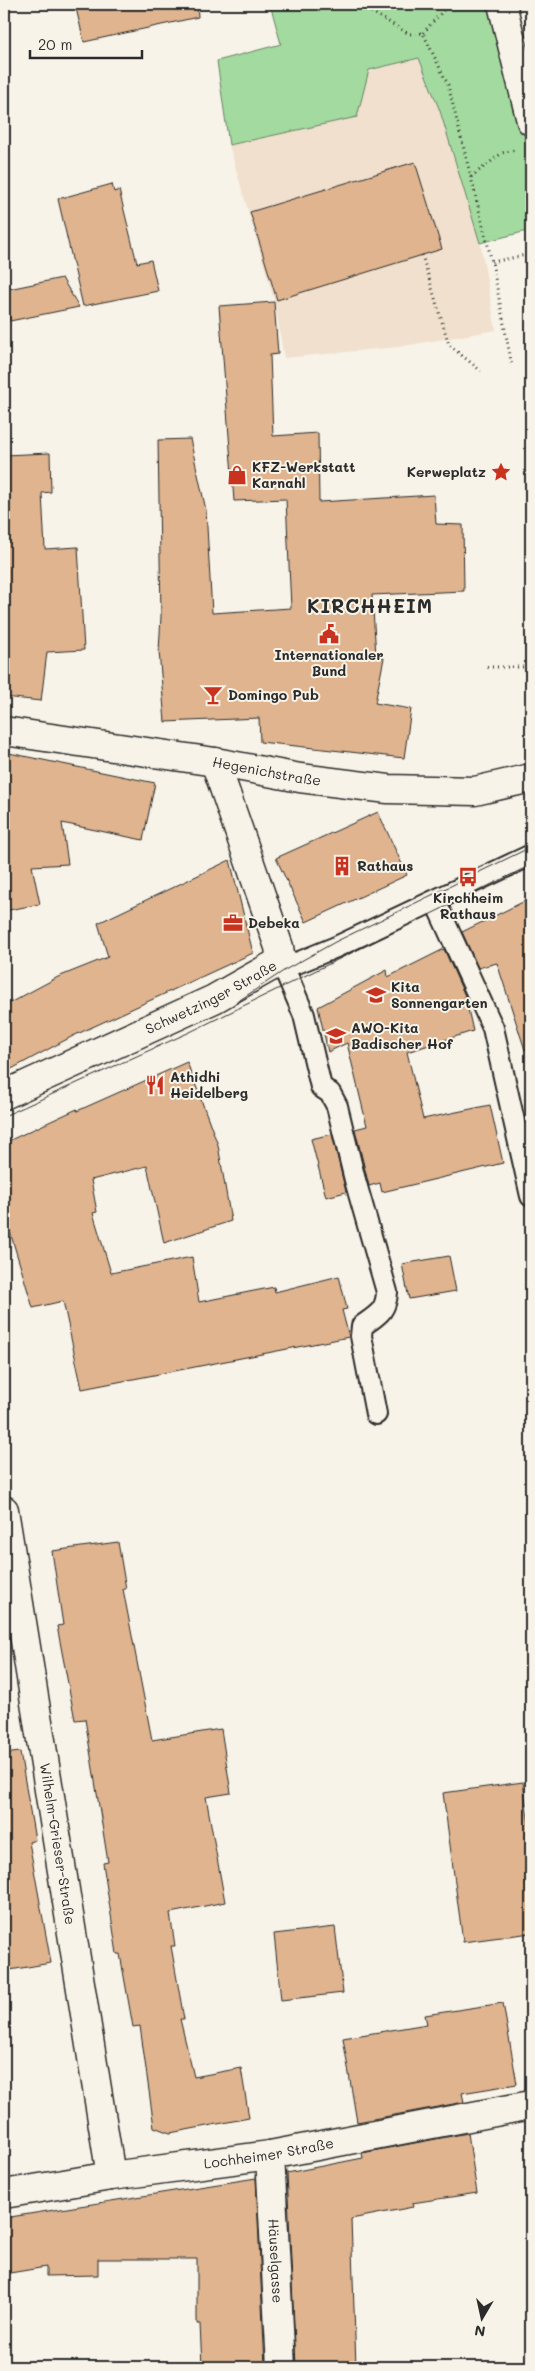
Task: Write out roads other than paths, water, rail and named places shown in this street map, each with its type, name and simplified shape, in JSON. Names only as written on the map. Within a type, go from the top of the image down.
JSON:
[{"type":"street","points":[[502,4],[531,121]]},
{"type":"street","name":"Hegenichstraße","points":[[4,731],[215,762],[300,778],[388,789],[476,791],[531,778]]},
{"type":"street","name":"Schwetzinger Straße","points":[[4,1095],[214,999],[281,961],[279,947],[215,762]]},
{"type":"street","name":"Wilhelm-Grieser-Straße","points":[[4,1510],[111,2176]]},
{"type":"street","name":"Lochheimer Straße","points":[[4,2194],[111,2176],[270,2155],[531,2105]]},
{"type":"street","name":"Häuselgasse","points":[[270,2155],[281,2367]]},
{"type":"lane","points":[[376,1414],[361,1336],[362,1326],[380,1314],[386,1304],[387,1292],[355,1180],[337,1106],[330,1092],[321,1087],[304,1016],[281,961],[298,963],[531,855]]},
{"type":"lane","points":[[435,901],[493,1028],[531,1196]]},
{"type":"tram line","points":[[234,1004],[285,970],[335,942],[531,847]]},
{"type":"tram line","points":[[4,1116],[190,1032],[531,865]]},
{"type":"place","name":"Kerweplatz","points":[[501,472]]},
{"type":"place","name":"KFZ-Werkstatt Karnahl","points":[[237,475]]},
{"type":"place","name":"Internationaler Bund","points":[[329,634]]},
{"type":"place","name":"Domingo Pub","points":[[213,695]]},
{"type":"place","name":"Rathaus","points":[[342,866]]},
{"type":"place","name":"Kirchheim Rathaus","points":[[468,877]]},
{"type":"place","name":"Debeka","points":[[233,923]]},
{"type":"place","name":"Kita Sonnengarten","points":[[376,995]]},
{"type":"place","name":"AWO-Kita Badischer Hof","points":[[336,1036]]},
{"type":"place","name":"Athidhi Heidelberg","points":[[155,1085]]},
{"type":"district","name":"KIRCHHEIM","points":[[370,606]]}]
